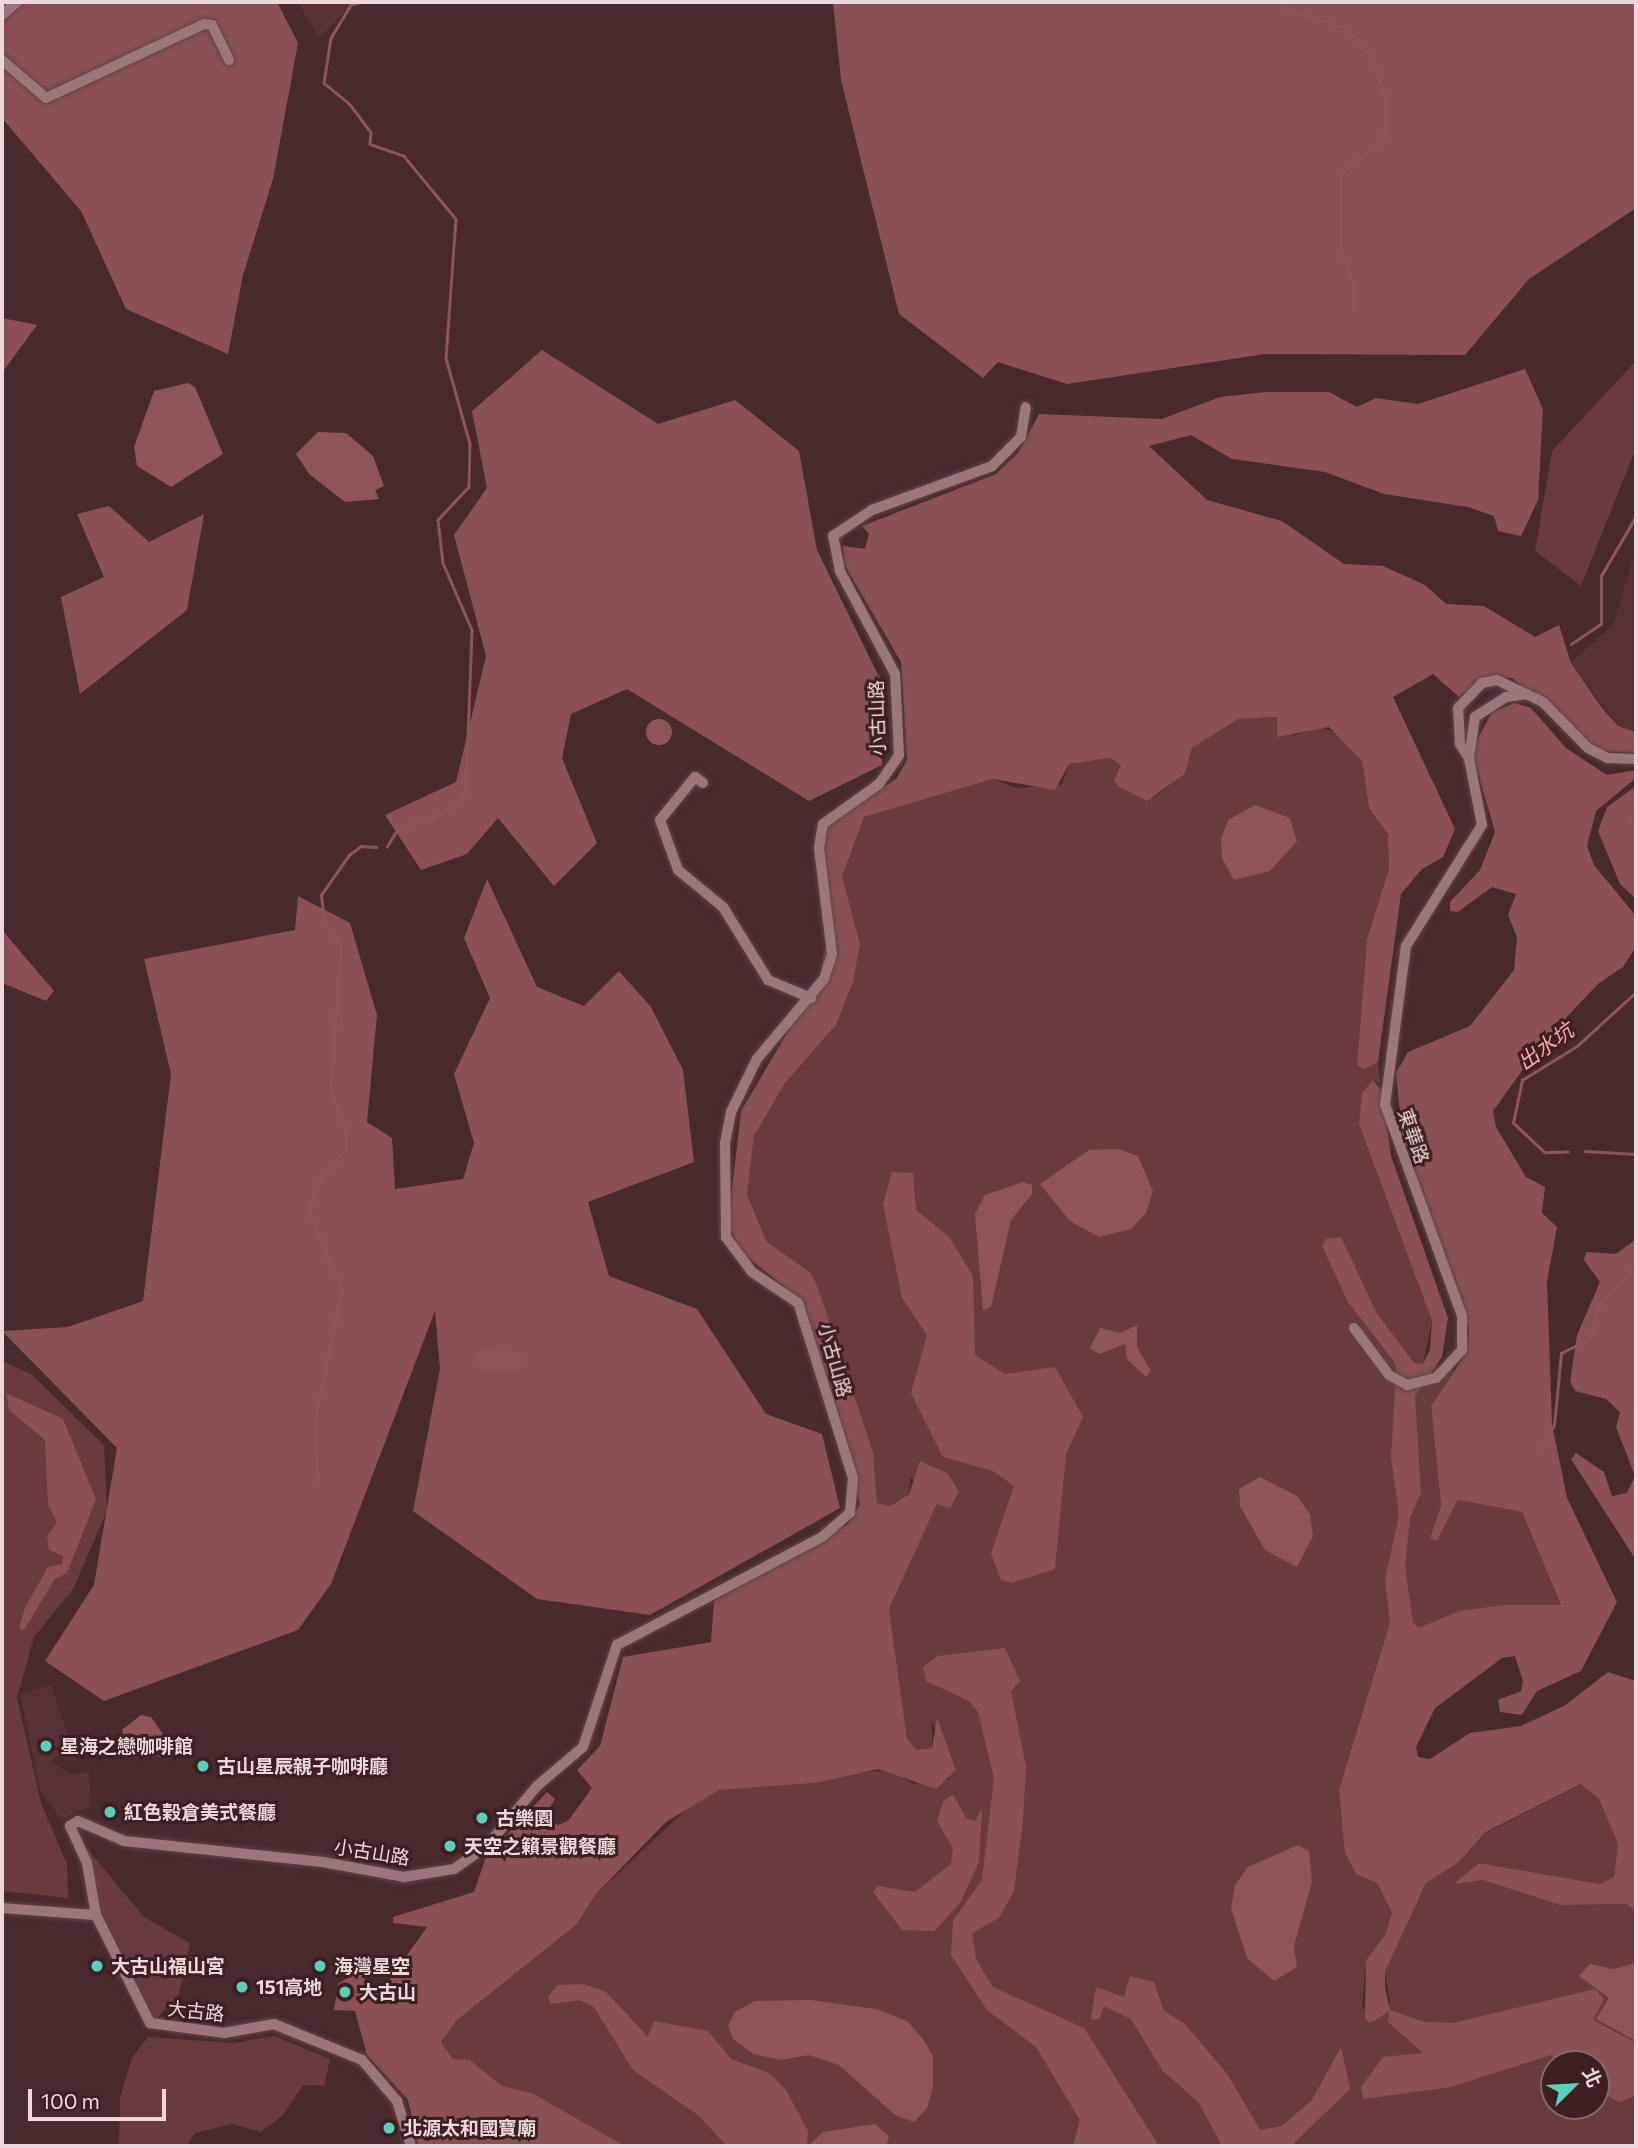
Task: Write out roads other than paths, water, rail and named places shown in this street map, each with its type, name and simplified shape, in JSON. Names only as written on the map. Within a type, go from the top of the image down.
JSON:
[{"type":"street","points":[[2,16],[17,2]]},
{"type":"street","points":[[2,60],[46,98],[204,24],[212,25],[229,60]]},
{"type":"street","name":"小古山路","points":[[96,1915],[87,1863],[70,1826],[78,1821],[124,1841],[323,1862],[404,1877],[454,1869],[486,1847],[537,1786],[583,1747],[617,1645],[839,1527],[856,1500],[853,1478],[811,1336],[797,1303],[752,1272],[723,1228],[731,1112],[757,1059],[811,998],[832,954],[820,831],[849,800],[886,778],[899,755],[895,674],[840,571],[833,536],[872,510],[992,466],[1021,437],[1026,407]]},
{"type":"street","name":"東華路","points":[[1354,1328],[1389,1375],[1407,1385],[1436,1378],[1462,1350],[1462,1316],[1385,1105],[1409,938],[1482,825],[1469,758],[1456,726],[1466,694],[1497,680],[1527,694],[1588,748],[1608,758],[1636,759]]},
{"type":"street","name":"東華路","points":[[1469,758],[1475,717],[1506,697],[1527,694]]},
{"type":"street","points":[[703,783],[695,777],[660,820],[678,870],[723,907],[768,980],[811,998]]},
{"type":"street","points":[[2,1908],[96,1915]]},
{"type":"street","name":"大古路","points":[[96,1915],[150,2023],[224,2033],[274,2024],[362,2060],[397,2101],[411,2146]]},
{"type":"waterway","points":[[362,2],[351,5],[331,38],[324,83],[349,103],[371,132],[370,144],[404,156],[456,219],[446,358],[470,444],[469,487],[438,520],[443,563],[472,630],[466,794],[441,815],[399,828],[387,847]]},
{"type":"waterway","points":[[1284,2],[1284,9],[1347,28],[1373,59],[1387,103],[1384,139],[1341,174],[1341,251],[1354,285],[1353,311]]},
{"type":"waterway","points":[[1571,644],[1601,624],[1601,576],[1636,516]]},
{"type":"waterway","name":"出水坑","points":[[1636,811],[1630,820],[1636,832]]},
{"type":"waterway","points":[[317,1483],[315,1418],[342,1290],[308,1211],[319,1181],[346,1149],[346,1129],[330,1091],[341,946],[325,925],[321,895],[349,855],[361,846],[376,847]]},
{"type":"waterway","name":"出水坑","points":[[1568,1152],[1545,1153],[1513,1123],[1522,1080],[1577,1046],[1636,992]]},
{"type":"waterway","name":"出水坑","points":[[1585,1151],[1636,1154]]},
{"type":"waterway","name":"出水坑","points":[[1538,1452],[1554,1425],[1561,1353],[1590,1339],[1599,1305],[1636,1266]]},
{"type":"place","name":"星海之戀咖啡館","points":[[46,1746]]},
{"type":"place","name":"古山星辰親子咖啡廳","points":[[203,1766]]},
{"type":"place","name":"紅色榖倉美式餐廳","points":[[110,1812]]},
{"type":"place","name":"古樂園","points":[[482,1818]]},
{"type":"place","name":"天空之籟景觀餐廳","points":[[450,1846]]},
{"type":"place","name":"大古山福山宮","points":[[97,1966]]},
{"type":"place","name":"海灣星空","points":[[320,1966]]},
{"type":"place","name":"151高地","points":[[242,1987]]},
{"type":"place","name":"大古山","points":[[345,1992]]},
{"type":"place","name":"北源太和國寶廟","points":[[389,2128]]}]
